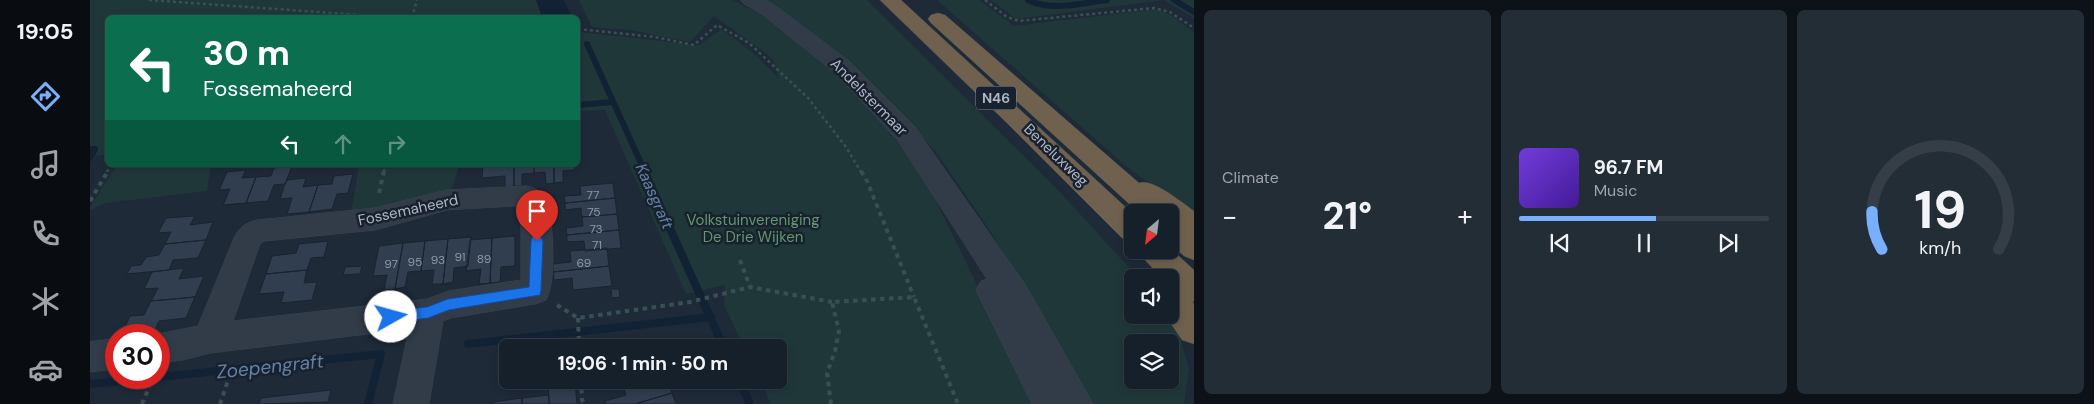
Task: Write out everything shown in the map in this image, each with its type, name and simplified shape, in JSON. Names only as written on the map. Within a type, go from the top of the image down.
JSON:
[{"type":"highway","name":"Beneluxweg","points":[[890,0],[1124,222]]},
{"type":"highway","name":"Beneluxweg","points":[[917,0],[1045,116],[1098,159],[1146,204]]},
{"type":"highway","name":"N46","points":[[1098,159],[1194,226]]},
{"type":"highway","name":"N46","points":[[1100,198],[1124,232]]},
{"type":"highway","points":[[1179,234],[1194,248]]},
{"type":"highway","points":[[1163,259],[1194,289]]},
{"type":"highway","points":[[1179,309],[1194,330]]},
{"type":"street","name":"Andelstermaar","points":[[751,0],[770,11],[842,67],[906,133],[964,216],[1015,295],[1074,404]]},
{"type":"street","name":"Fossemaheerd","points":[[210,338],[248,238],[257,231],[374,219],[448,200],[527,196],[536,204],[537,278],[535,291]]},
{"type":"street","name":"Andelstermaar","points":[[964,216],[994,294],[1050,404]]},
{"type":"street","points":[[170,347],[210,338],[428,313],[448,304],[535,291]]},
{"type":"street","points":[[411,404],[428,313]]},
{"type":"street","points":[[90,358],[105,356]]},
{"type":"path","points":[[149,0],[361,15]]},
{"type":"path","points":[[413,15],[417,0]]},
{"type":"path","points":[[985,0],[1007,17],[1019,21],[1154,8],[1174,14],[1194,28]]},
{"type":"path","points":[[580,29],[655,37],[694,45],[718,25],[748,43],[808,98],[846,147],[867,181],[958,404]]},
{"type":"path","points":[[90,201],[110,167]]},
{"type":"path","points":[[90,190],[97,189]]},
{"type":"path","points":[[740,260],[750,287]]},
{"type":"path","points":[[535,291],[578,318],[690,302],[750,287],[832,302],[914,297]]},
{"type":"path","points":[[831,404],[827,373],[835,351],[839,331],[832,302]]},
{"type":"path","points":[[578,318],[579,339]]},
{"type":"path","points":[[220,404],[235,360]]},
{"type":"path","points":[[143,402],[148,389]]},
{"type":"path","points":[[581,389],[584,404]]},
{"type":"green space","points":[[90,0],[544,0],[549,15],[105,15],[105,155],[90,156]]},
{"type":"green space","name":"Volkstuinvereniging De Drie Wijken","points":[[579,0],[733,0],[763,16],[802,44],[871,107],[921,170],[1035,404],[771,404],[764,389],[787,389],[787,339],[740,339],[724,305],[725,285],[686,294],[605,110],[580,111],[580,32],[699,45],[722,29],[759,58],[779,79],[773,60],[714,16],[690,42],[630,30],[592,27]]},
{"type":"green space","points":[[762,0],[867,0],[1058,190],[1131,269],[1124,269],[1124,324],[1174,324],[1178,329],[1189,369],[1184,404],[1090,404],[991,232],[937,153],[879,91]]},
{"type":"green space","points":[[937,0],[979,0],[1014,26],[1157,9],[1171,15],[1194,32],[1194,217],[1127,167]]},
{"type":"green space","points":[[991,0],[1164,0],[1016,19]]},
{"type":"green space","points":[[1164,0],[1194,0],[1194,18]]},
{"type":"green space","points":[[116,167],[211,167],[207,191],[106,203],[90,210],[90,207]]},
{"type":"green space","points":[[359,167],[458,167],[450,196],[350,219]]},
{"type":"water","points":[[536,0],[564,0],[571,15],[541,15]]},
{"type":"building","points":[[292,167],[285,184],[274,185],[268,201],[246,203],[256,177],[271,176],[274,168]]},
{"type":"building","points":[[483,167],[514,167],[514,186],[505,187],[505,176],[482,178]]},
{"type":"building","points":[[514,167],[534,167],[534,173],[522,174],[522,186],[514,186]]},
{"type":"building","points":[[534,167],[554,167],[554,183],[546,184],[545,172],[534,173]]},
{"type":"building","points":[[554,167],[574,167],[575,170],[563,171],[563,182],[554,183]]},
{"type":"building","points":[[246,170],[242,178],[256,177],[246,203],[223,205],[230,189],[219,190],[227,172]]},
{"type":"building","points":[[353,174],[348,193],[337,194],[332,209],[309,212],[318,185],[332,184],[334,176]]},
{"type":"building","points":[[306,178],[303,187],[318,185],[309,212],[287,214],[292,198],[280,199],[287,180]]},
{"type":"building","points":[[613,183],[615,198],[565,203],[564,196],[581,195],[580,186]]},
{"type":"building","points":[[615,198],[617,214],[582,217],[581,208],[565,210],[565,203]]},
{"type":"building","points":[[617,214],[619,230],[567,235],[566,228],[583,226],[582,217]]},
{"type":"building","points":[[195,216],[190,225],[213,222],[206,240],[165,244],[171,232],[158,233],[166,218]]},
{"type":"building","points":[[619,230],[621,248],[585,251],[584,241],[567,242],[567,235]]},
{"type":"building","points":[[515,236],[515,266],[501,267],[500,282],[490,283],[492,238]]},
{"type":"building","points":[[471,237],[468,266],[454,268],[453,282],[443,284],[448,239]]},
{"type":"building","points":[[492,238],[490,283],[479,284],[481,269],[466,271],[470,240]]},
{"type":"building","points":[[448,239],[443,284],[432,284],[434,270],[421,271],[425,241]]},
{"type":"building","points":[[206,240],[198,258],[173,260],[169,270],[127,274],[131,266],[141,265],[146,257],[159,255],[165,244]]},
{"type":"building","points":[[328,241],[324,257],[311,258],[307,270],[266,274],[272,256],[296,253],[299,244]]},
{"type":"building","points":[[425,241],[421,271],[408,272],[405,287],[395,289],[403,243]]},
{"type":"building","points":[[403,243],[395,289],[384,290],[387,275],[373,276],[379,246]]},
{"type":"building","points":[[607,248],[609,266],[553,272],[553,264],[571,262],[570,251]]},
{"type":"building","points":[[362,266],[360,274],[343,275],[345,267]]},
{"type":"building","points":[[609,266],[612,286],[573,290],[572,278],[554,280],[553,272]]},
{"type":"building","points":[[184,268],[179,279],[204,276],[195,297],[151,301],[158,288],[144,289],[152,272]]},
{"type":"building","points":[[307,270],[304,283],[317,282],[312,300],[281,303],[284,292],[259,294],[266,274]]},
{"type":"building","points":[[611,289],[619,289],[620,297],[612,298]]},
{"type":"building","points":[[195,297],[186,318],[159,321],[158,324],[126,324],[130,316],[144,315],[151,301]]},
{"type":"building","points":[[548,389],[576,389],[577,404],[549,404]]},
{"type":"building","points":[[624,389],[670,389],[672,393],[635,404],[606,404],[605,401],[626,395]]},
{"type":"building","points":[[331,390],[328,402],[259,404],[261,398]]},
{"type":"building","points":[[672,393],[676,404],[635,404]]},
{"type":"building","points":[[549,395],[549,404],[522,404],[522,398]]},
{"type":"building","points":[[522,398],[522,404],[493,404],[493,402]]},
{"type":"waterway","points":[[1028,0],[1037,4],[1057,6],[1107,0]]},
{"type":"waterway","points":[[1174,0],[1194,12]]},
{"type":"waterway","name":"Kaasgraft","points":[[587,44],[645,172]]},
{"type":"waterway","points":[[580,105],[613,102]]},
{"type":"waterway","points":[[90,149],[95,149],[90,158]]},
{"type":"waterway","name":"Kaasgraft","points":[[644,171],[710,317]]},
{"type":"waterway","name":"Zoepengraft","points":[[468,344],[710,317]]},
{"type":"waterway","name":"Kaasgraft","points":[[710,317],[720,339]]},
{"type":"waterway","name":"Zoepengraft","points":[[170,376],[381,354],[368,404]]},
{"type":"waterway","name":"Zoepengraft","points":[[90,384],[105,383]]},
{"type":"waterway","name":"Kaasgraft","points":[[743,389],[750,404]]},
{"type":"route","points":[[391,317],[428,313],[448,304],[535,291],[537,241]]}]
